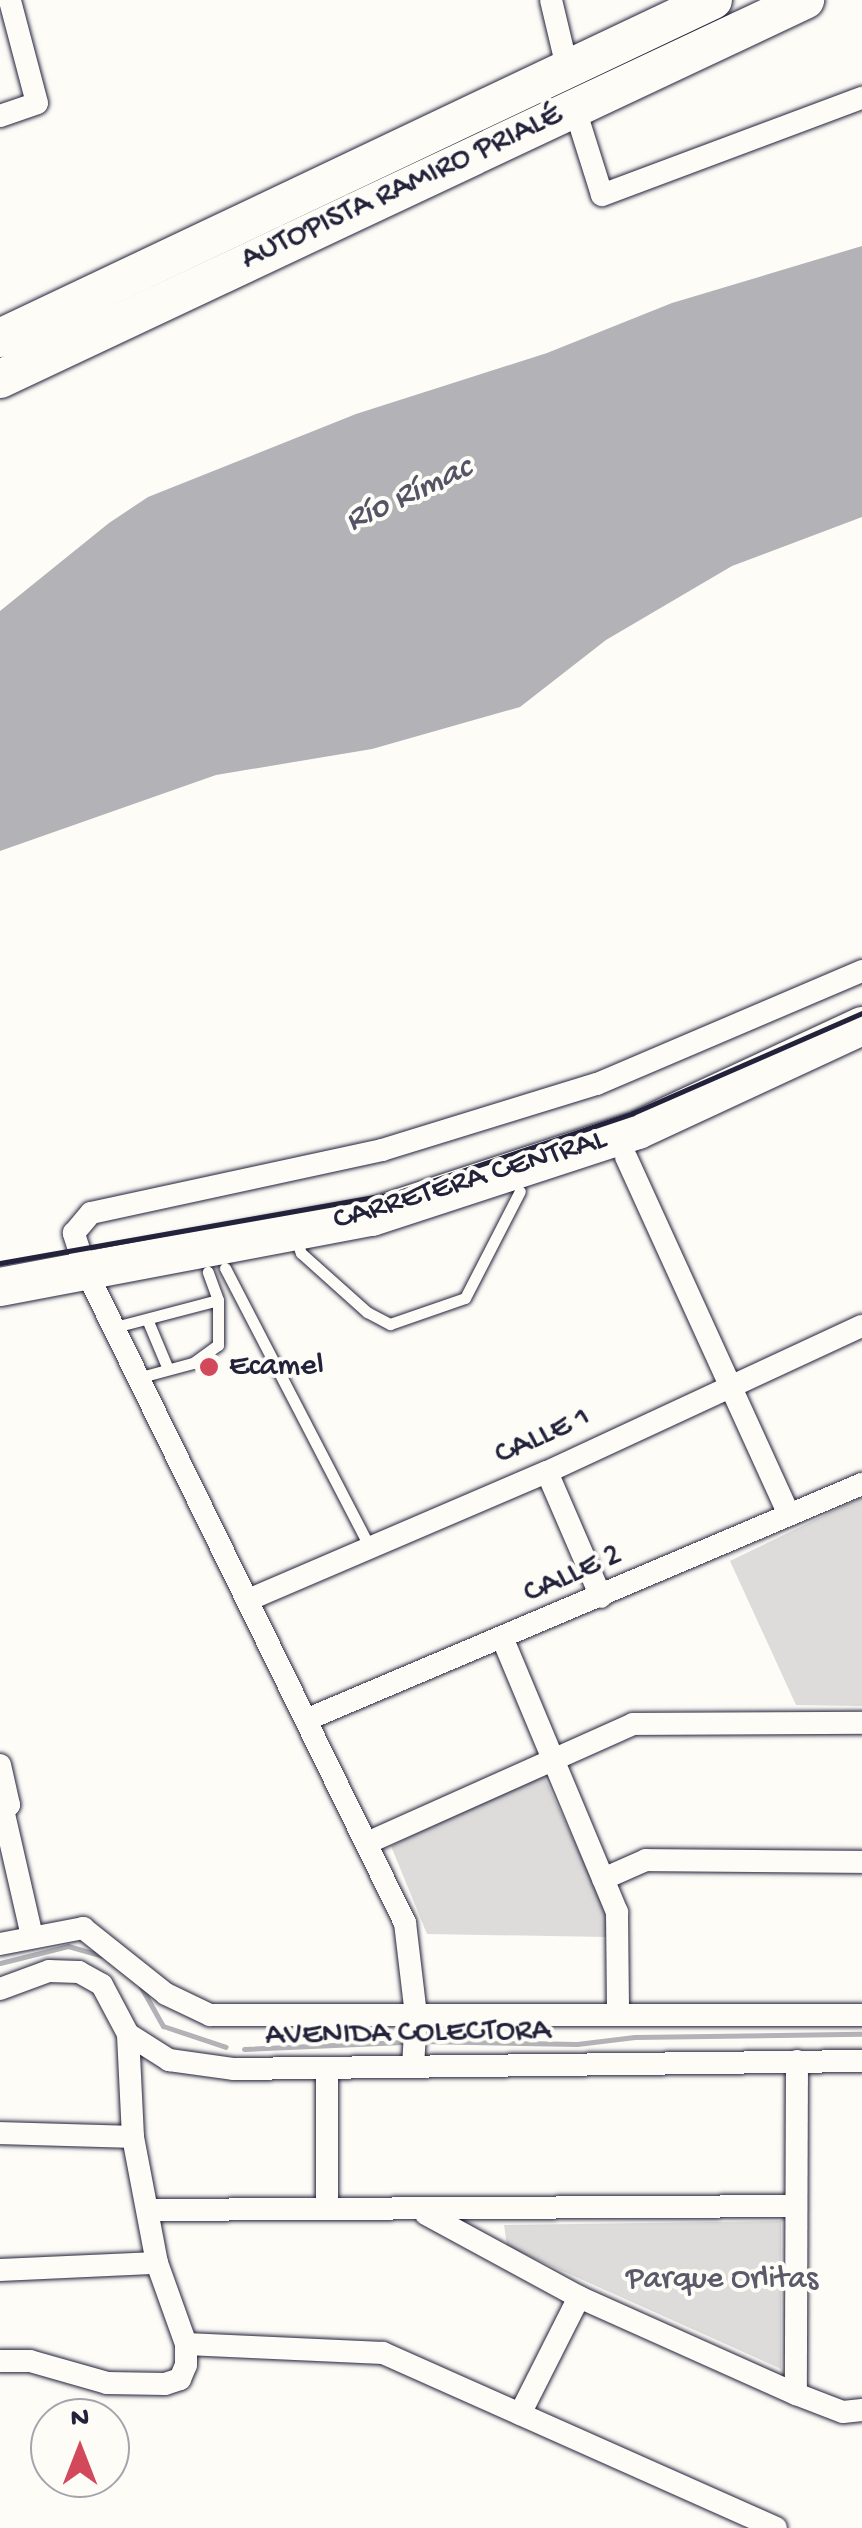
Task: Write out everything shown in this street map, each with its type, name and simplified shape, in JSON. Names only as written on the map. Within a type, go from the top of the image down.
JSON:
[{"type":"highway","name":"AUTOPISTA RAMIRO PRIALÉ","points":[[0,338],[713,0]]},
{"type":"highway","name":"AUTOPISTA RAMIRO PRIALÉ","points":[[0,379],[804,0]]},
{"type":"highway","name":"CARRETERA CENTRAL","points":[[0,1288],[100,1297],[372,1217],[608,1155],[862,1026]]},
{"type":"highway","name":"CARRETERA CENTRAL","points":[[0,1314],[217,1280],[297,1242],[368,1239],[520,1191],[862,1050]]},
{"type":"street","points":[[0,116],[36,103],[10,0]]},
{"type":"street","points":[[551,0],[567,66]]},
{"type":"street","points":[[574,106],[602,195],[862,98]]},
{"type":"street","points":[[413,2067],[416,2014],[405,1922],[100,1297],[74,1233],[92,1213],[382,1150],[597,1084],[862,971]]},
{"type":"street","points":[[608,1155],[730,1386],[790,1515]]},
{"type":"street","name":"CALLE 1","points":[[248,1600],[546,1472],[862,1326]]},
{"type":"street","points":[[546,1472],[601,1597]]},
{"type":"street","name":"CALLE 2","points":[[308,1719],[504,1642],[862,1484]]},
{"type":"street","points":[[504,1642],[617,1912],[618,2013]]},
{"type":"street","points":[[367,1843],[633,1724],[862,1723]]},
{"type":"street","points":[[0,1765],[9,1805],[2,1814],[32,1936]]},
{"type":"street","points":[[603,1879],[646,1860],[862,1862]]},
{"type":"street","name":"AVENIDA COLECTORA","points":[[0,1944],[83,1928],[166,1994],[210,2015],[862,2015]]},
{"type":"street","points":[[0,1989],[49,1972],[79,1972],[102,1985],[128,2034],[133,2137],[157,2264],[186,2344],[180,2378],[165,2384],[106,2382],[30,2361],[0,2361]]},
{"type":"street","name":"AVENIDA COLECTORA","points":[[128,2034],[169,2060],[328,2069],[862,2061]]},
{"type":"street","points":[[796,2061],[796,2394]]},
{"type":"street","points":[[326,2206],[328,2069]]},
{"type":"street","points":[[0,2133],[133,2137]]},
{"type":"street","points":[[148,2210],[326,2206],[422,2213],[796,2206]]},
{"type":"street","points":[[422,2213],[579,2296],[796,2394],[844,2412],[862,2410]]},
{"type":"street","points":[[0,2270],[157,2264]]},
{"type":"street","points":[[520,2414],[579,2296]]},
{"type":"street","points":[[186,2344],[383,2353],[776,2528]]},
{"type":"lane","points":[[297,1242],[367,1312],[390,1324],[454,1306],[473,1290],[520,1191]]},
{"type":"lane","points":[[147,1318],[217,1280]]},
{"type":"lane","points":[[141,1377],[168,1370],[218,1345],[217,1280]]},
{"type":"lane","points":[[217,1280],[370,1548]]},
{"type":"lane","points":[[100,1297],[147,1318],[168,1370]]},
{"type":"green space","points":[[862,1497],[862,1706],[796,1705],[730,1561]]},
{"type":"green space","points":[[542,1772],[604,1906],[607,1937],[427,1934],[391,1846]]},
{"type":"green space","name":"Parque Orlitas","points":[[781,2221],[781,2369],[507,2246],[504,2225]]},
{"type":"water","name":"Río Rímac","points":[[862,246],[862,517],[732,566],[606,640],[520,707],[372,749],[216,775],[0,851],[0,611],[109,523],[148,497],[356,414],[547,353],[672,303]]},
{"type":"waterway","points":[[0,1963],[68,1946],[102,1956]]},
{"type":"waterway","points":[[141,1987],[163,2026],[226,2047]]},
{"type":"waterway","points":[[421,2041],[577,2044],[635,2037],[862,2034]]},
{"type":"waterway","points":[[244,2049],[404,2042]]},
{"type":"railway","points":[[0,1263],[393,1194],[633,1113],[862,1013]]},
{"type":"place","name":"Ecamel","points":[[209,1367]]}]
